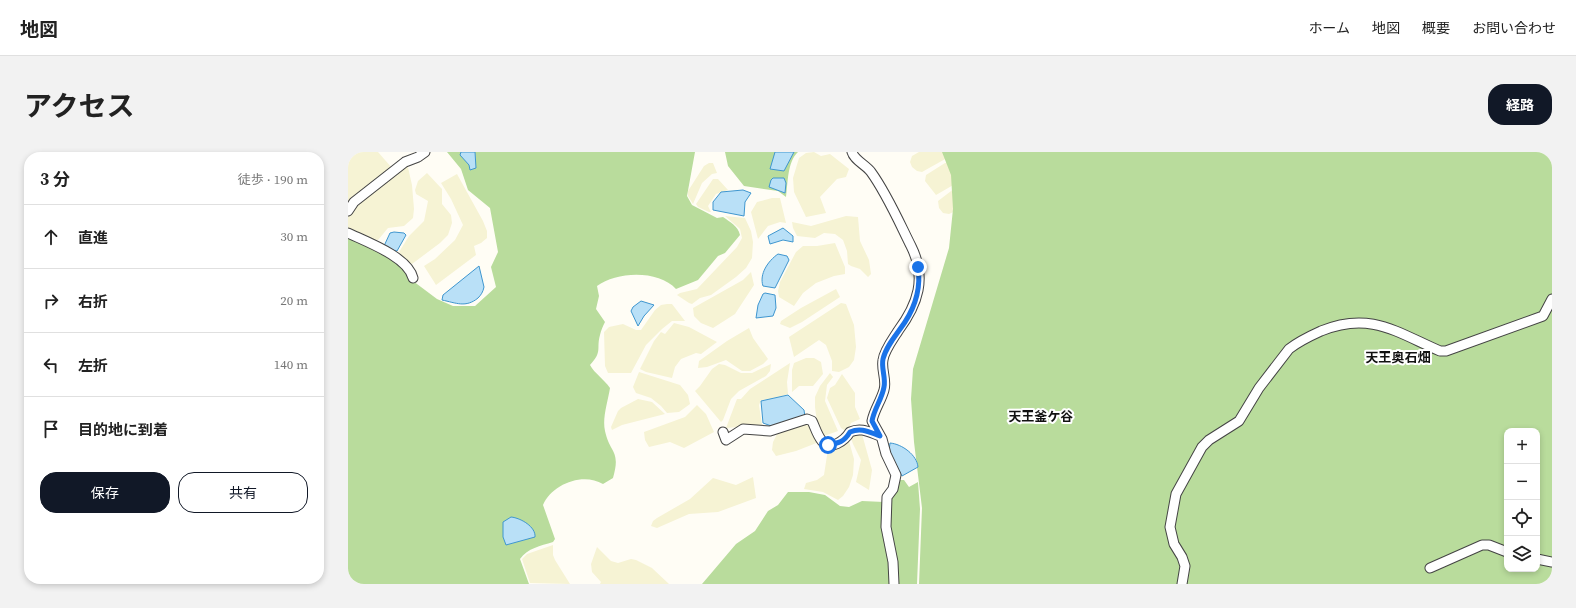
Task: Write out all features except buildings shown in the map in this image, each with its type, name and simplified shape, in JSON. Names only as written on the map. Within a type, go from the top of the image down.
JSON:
[{"type":"street","points":[[348,211],[354,202],[405,162],[418,157],[425,152]]},
{"type":"street","points":[[852,152],[853,156],[870,171],[894,212],[912,248],[918,267],[920,282],[914,303],[906,321],[892,340],[883,360],[884,386],[873,412],[872,421],[880,436],[896,475],[893,489],[888,497],[886,527],[893,562],[894,584]]},
{"type":"street","points":[[348,233],[387,253],[396,255],[411,272],[413,278]]},
{"type":"street","points":[[1182,584],[1185,566],[1182,557],[1174,544],[1170,526],[1176,494],[1202,447],[1209,440],[1239,420],[1259,388],[1289,349],[1296,344],[1339,325],[1364,322],[1394,329],[1440,351],[1446,351],[1543,316],[1552,299]]},
{"type":"street","points":[[723,432],[726,440],[743,429],[770,431],[807,419],[812,420],[822,442],[828,445],[839,444],[846,439],[850,432],[855,429],[864,430],[880,436]]},
{"type":"street","points":[[1430,568],[1482,545],[1489,545],[1504,551]]},
{"type":"street","points":[[1540,560],[1552,562]]},
{"type":"shaded area","points":[[348,152],[378,152],[392,168],[348,207]]},
{"type":"shaded area","points":[[814,152],[821,156],[830,154],[849,169],[846,177],[837,179],[820,197],[826,213],[806,217],[794,192],[793,178],[799,158],[806,153]]},
{"type":"shaded area","points":[[919,152],[945,152],[947,158],[922,172],[917,171],[912,167],[910,162],[912,156]]},
{"type":"shaded area","points":[[950,162],[955,184],[936,195],[925,181],[926,175],[945,163]]},
{"type":"shaded area","points":[[407,163],[412,185],[414,209],[413,218],[404,226],[388,228],[378,240],[368,239],[348,229],[348,215],[357,203]]},
{"type":"shaded area","points":[[709,163],[713,163],[717,173],[712,174],[702,183],[693,204],[688,196],[688,191],[704,166]]},
{"type":"shaded area","points":[[427,173],[442,189],[442,204],[451,215],[452,223],[448,235],[440,243],[412,264],[406,261],[399,252],[409,236],[424,221],[428,201],[416,194],[415,190],[418,181]]},
{"type":"shaded area","points":[[457,174],[483,221],[487,231],[487,238],[474,246],[476,255],[436,285],[424,266],[435,259],[455,240],[463,225],[451,199],[441,183]]},
{"type":"shaded area","points":[[713,179],[718,179],[728,190],[716,194],[708,206],[711,212],[709,212],[698,207],[696,204]]},
{"type":"shaded area","points":[[959,185],[973,203],[949,214],[943,213],[939,208],[938,201]]},
{"type":"shaded area","points":[[772,198],[780,198],[786,223],[780,222],[768,226],[758,239],[751,212],[757,202]]},
{"type":"shaded area","points":[[725,216],[745,218],[751,231],[753,242],[752,258],[746,268],[711,295],[700,298],[692,304],[689,303],[677,295],[697,289],[737,247],[742,238],[740,229]]},
{"type":"shaded area","points":[[846,216],[858,217],[860,241],[869,260],[871,274],[868,277],[860,269],[848,264],[847,251],[843,240],[835,234],[824,233],[815,238],[797,236],[793,228],[792,222],[811,226]]},
{"type":"shaded area","points":[[835,243],[845,267],[845,274],[834,276],[816,283],[803,293],[794,306],[779,297],[778,291],[780,282],[796,252],[803,246],[817,246]]},
{"type":"shaded area","points":[[751,272],[754,285],[735,314],[713,328],[701,323],[694,316],[693,308],[743,280]]},
{"type":"shaded area","points":[[836,289],[840,297],[802,322],[790,328],[780,324],[781,321],[801,308]]},
{"type":"shaded area","points":[[841,303],[846,304],[854,325],[856,347],[854,360],[849,367],[839,372],[832,371],[832,361],[826,345],[819,340],[794,357],[789,337]]},
{"type":"shaded area","points":[[672,304],[685,321],[672,321],[662,329],[646,345],[631,373],[608,373],[605,366],[604,332],[609,327],[623,324],[636,330],[641,330],[655,310],[661,305]]},
{"type":"shaded area","points":[[674,323],[689,327],[717,342],[701,354],[696,353],[681,359],[675,367],[672,378],[646,372],[640,369],[654,341],[661,332],[665,334]]},
{"type":"shaded area","points":[[749,328],[753,338],[768,359],[763,364],[750,371],[742,371],[726,360],[707,367],[698,368],[699,361],[727,341]]},
{"type":"shaded area","points":[[806,358],[814,358],[821,362],[823,374],[813,386],[799,386],[792,392],[792,370],[794,363]]},
{"type":"shaded area","points":[[790,363],[787,382],[788,394],[774,399],[761,400],[759,405],[762,425],[726,428],[737,399],[741,399],[750,389]]},
{"type":"shaded area","points":[[719,364],[725,365],[741,373],[752,373],[771,364],[770,371],[766,376],[739,391],[731,399],[721,422],[695,391],[712,369]]},
{"type":"shaded area","points":[[639,372],[680,385],[688,395],[690,404],[679,412],[667,413],[651,398],[636,393],[633,387]]},
{"type":"shaded area","points":[[830,373],[833,377],[827,385],[825,401],[838,431],[824,436],[821,433],[817,423],[815,397],[820,386]]},
{"type":"shaded area","points":[[842,374],[855,393],[855,407],[860,419],[851,423],[849,428],[844,430],[841,428],[827,398],[830,388],[835,385]]},
{"type":"shaded area","points":[[638,399],[652,402],[665,414],[622,425],[612,430],[611,427],[618,411]]},
{"type":"shaded area","points":[[697,405],[706,414],[714,432],[684,448],[670,442],[649,447],[645,440],[644,432],[685,417]]},
{"type":"shaded area","points":[[807,422],[810,424],[819,442],[796,451],[776,456],[772,450],[773,442],[778,432]]},
{"type":"shaded area","points":[[854,434],[862,434],[872,470],[869,490],[856,482],[861,460],[851,438]]},
{"type":"shaded area","points":[[849,441],[854,459],[853,475],[849,487],[843,496],[838,500],[823,492],[804,489],[806,483],[817,480],[824,475],[828,449]]},
{"type":"shaded area","points":[[753,477],[756,498],[718,512],[689,514],[657,528],[651,526],[653,521],[690,499],[713,478],[736,485]]},
{"type":"shaded area","points":[[553,545],[553,555],[555,560],[570,584],[530,583],[522,559],[527,554]]},
{"type":"shaded area","points":[[597,547],[611,561],[618,563],[631,559],[652,568],[669,584],[600,584],[601,582],[592,572],[591,564]]},
{"type":"green space","points":[[447,152],[695,152],[687,196],[692,205],[717,218],[723,217],[736,227],[740,235],[725,253],[718,256],[698,280],[676,289],[669,283],[659,278],[638,275],[615,277],[597,286],[599,296],[596,309],[605,322],[600,333],[598,353],[590,365],[610,388],[604,426],[616,462],[613,478],[603,484],[586,479],[569,482],[553,491],[547,498],[543,505],[555,539],[553,542],[539,546],[527,552],[520,559],[529,584],[348,584],[348,235],[394,256],[413,281],[437,299],[453,306],[475,306],[496,287],[491,267],[498,252],[490,208],[468,190],[461,169]]},
{"type":"green space","points":[[725,152],[798,152],[794,156],[790,167],[786,197],[778,191],[744,186],[728,166]]},
{"type":"green space","points":[[942,152],[1552,152],[1552,584],[919,584],[922,508],[914,442],[911,399],[913,369],[949,248],[953,209],[951,175]]},
{"type":"green space","points":[[898,480],[904,480],[909,487],[918,482],[920,509],[917,584],[702,584],[736,544],[755,531],[768,511],[778,505],[788,492],[809,492],[825,495],[840,506],[849,507],[862,501],[884,502]]},
{"type":"water","points":[[461,152],[475,152],[476,168],[470,170],[469,165],[460,155]]},
{"type":"water","points":[[775,152],[794,152],[784,171],[770,169]]},
{"type":"water","points":[[773,178],[784,178],[786,183],[785,193],[769,187]]},
{"type":"water","points":[[743,190],[751,193],[745,202],[744,216],[713,210],[713,202],[721,192]]},
{"type":"water","points":[[783,228],[793,236],[793,242],[783,240],[770,244],[768,236]]},
{"type":"water","points":[[390,233],[404,233],[406,235],[397,251],[387,249],[384,246]]},
{"type":"water","points":[[778,254],[787,256],[789,260],[775,288],[763,286],[763,272],[771,260]]},
{"type":"water","points":[[479,266],[484,287],[478,298],[465,304],[442,300],[443,295]]},
{"type":"water","points":[[763,294],[775,295],[776,308],[773,316],[756,318],[758,305]]},
{"type":"water","points":[[641,301],[654,305],[644,316],[638,326],[631,311],[633,307]]},
{"type":"water","points":[[788,395],[804,410],[805,417],[774,427],[763,423],[761,401]]},
{"type":"water","points":[[890,443],[899,445],[912,454],[918,467],[902,476],[889,451]]},
{"type":"water","points":[[511,517],[519,519],[527,524],[535,533],[535,537],[506,545],[503,537],[503,522]]},
{"type":"district","name":"天王奥石畑","points":[[1398,357]]},
{"type":"district","name":"天王釜ケ谷","points":[[1041,416]]},
{"type":"route","points":[[828,445],[839,444],[846,439],[850,432],[855,429],[864,430],[880,436],[872,421],[873,412],[883,391],[885,382],[883,360],[892,340],[906,321],[914,303],[920,282],[918,267]]}]
